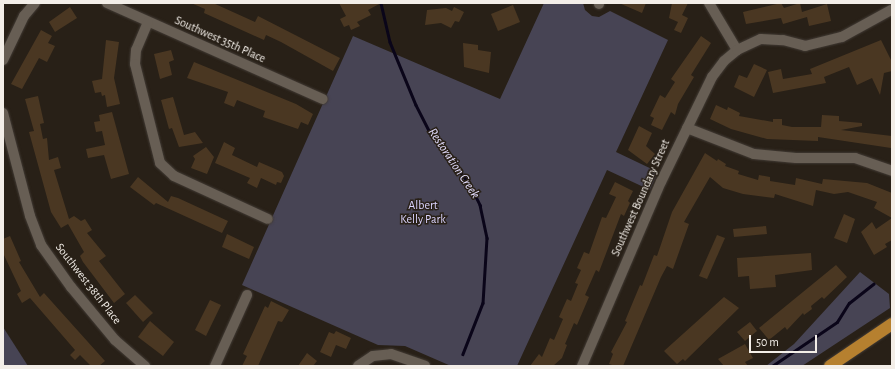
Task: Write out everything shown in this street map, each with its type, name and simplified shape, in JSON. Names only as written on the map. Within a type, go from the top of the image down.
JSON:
[{"type":"main road","points":[[830,366],[892,324]]},
{"type":"street","points":[[3,60],[24,16],[35,3]]},
{"type":"street","name":"Southwest 35th Place","points":[[107,3],[323,99]]},
{"type":"street","points":[[710,3],[737,50]]},
{"type":"street","name":"Southwest Boundary Street","points":[[582,366],[687,128],[712,77],[724,61],[737,50],[751,42],[772,38],[805,46],[842,37],[890,9]]},
{"type":"street","points":[[148,22],[136,50],[135,64],[163,168],[174,176],[268,219]]},
{"type":"street","name":"Southwest 38th Place","points":[[3,113],[30,216],[41,245],[71,287],[115,340],[145,366]]},
{"type":"street","points":[[687,128],[754,154],[796,158],[855,158],[892,171]]},
{"type":"street","points":[[215,366],[247,295]]},
{"type":"street","points":[[358,366],[373,356],[390,354],[425,366]]},
{"type":"green space","name":"Albert Kelly Park","points":[[544,3],[583,3],[585,10],[592,16],[599,17],[610,11],[668,40],[616,152],[658,172],[650,190],[607,170],[517,366],[451,366],[405,346],[378,345],[242,285],[353,36],[500,99]]},
{"type":"green space","points":[[860,272],[889,294],[890,308],[802,366],[766,366],[794,344]]},
{"type":"green space","points":[[3,327],[28,366],[3,366]]},
{"type":"building","points":[[191,3],[213,3],[255,22],[258,16],[340,58],[333,71],[281,42],[266,35],[264,40],[204,13],[205,9]]},
{"type":"building","points":[[339,3],[381,3],[368,10],[371,15],[357,22],[360,26],[351,30],[349,25],[344,27],[340,19],[346,16]]},
{"type":"building","points":[[619,3],[646,3],[642,13]]},
{"type":"building","points":[[672,3],[688,3],[682,15],[688,18],[681,33],[674,30],[678,22],[669,18]]},
{"type":"building","points":[[781,3],[784,8],[800,3],[802,12],[827,4],[831,21],[809,26],[807,17],[783,24],[781,18],[746,24],[743,12]]},
{"type":"building","points":[[513,5],[520,22],[498,31],[491,14]]},
{"type":"building","points":[[70,7],[77,18],[55,32],[49,22]]},
{"type":"building","points":[[454,7],[464,12],[459,22],[455,21],[451,28],[441,23],[425,25],[427,10],[446,8],[452,11]]},
{"type":"building","points":[[41,30],[52,36],[48,43],[55,46],[47,62],[39,58],[22,89],[11,84]]},
{"type":"building","points":[[701,36],[711,43],[691,75],[694,77],[678,104],[675,115],[671,112],[662,130],[651,125],[654,118],[650,116],[660,95],[665,98],[675,82],[671,79]]},
{"type":"building","points":[[106,40],[119,42],[114,78],[120,104],[107,107],[105,95],[102,96],[101,92],[95,93],[92,81],[102,79]]},
{"type":"building","points":[[881,40],[892,62],[892,71],[884,73],[880,95],[872,78],[857,85],[849,67],[824,77],[826,83],[773,93],[768,72],[781,69],[783,79],[812,74],[810,69]]},
{"type":"building","points":[[463,43],[478,45],[478,50],[491,52],[489,73],[464,67]]},
{"type":"building","points":[[171,50],[174,60],[169,62],[172,75],[160,79],[154,54]]},
{"type":"building","points":[[194,62],[296,104],[313,114],[308,125],[301,122],[298,129],[263,117],[265,111],[237,100],[234,107],[224,103],[228,92],[187,78]]},
{"type":"building","points":[[754,64],[767,70],[754,97],[734,87],[739,75],[747,78]]},
{"type":"building","points":[[38,96],[44,123],[40,124],[43,139],[47,138],[49,160],[58,157],[61,168],[54,170],[69,219],[74,216],[81,221],[85,219],[92,230],[87,233],[106,256],[99,261],[125,294],[114,303],[83,262],[80,256],[84,252],[68,224],[61,228],[51,212],[29,132],[34,131],[25,99]]},
{"type":"building","points":[[173,97],[184,135],[195,132],[203,143],[179,147],[172,128],[169,129],[161,100]]},
{"type":"building","points":[[716,105],[727,110],[728,107],[740,113],[739,116],[773,122],[773,119],[782,119],[782,125],[792,127],[821,127],[822,115],[839,116],[839,121],[862,123],[862,126],[841,130],[892,136],[892,145],[891,148],[818,137],[818,141],[767,139],[731,129],[710,119]]},
{"type":"building","points":[[112,112],[129,174],[111,179],[104,155],[88,158],[86,149],[105,145],[102,131],[96,132],[94,122],[100,121],[99,115]]},
{"type":"building","points":[[639,126],[652,133],[646,146],[655,154],[647,164],[628,150]]},
{"type":"building","points":[[224,142],[235,148],[232,155],[257,167],[259,162],[282,172],[284,176],[281,183],[277,182],[276,185],[261,178],[257,188],[247,183],[250,178],[215,163]]},
{"type":"building","points":[[206,147],[214,157],[207,174],[191,168],[195,159],[193,156]]},
{"type":"building","points":[[705,153],[717,161],[718,159],[726,164],[725,166],[739,171],[738,174],[758,180],[759,175],[770,177],[770,181],[795,185],[796,178],[822,184],[823,179],[867,183],[892,193],[892,218],[874,208],[877,202],[848,192],[834,194],[816,190],[813,206],[775,194],[774,198],[743,194],[723,188],[710,177],[684,222],[689,224],[673,269],[667,266],[661,277],[623,366],[609,364],[613,354],[611,352],[627,322],[625,321],[640,285],[642,286],[654,255],[657,256],[672,212]]},
{"type":"building","points":[[138,177],[168,202],[171,196],[178,198],[228,221],[222,233],[156,203],[154,205],[130,187]]},
{"type":"building","points":[[615,182],[633,191],[628,201],[630,203],[624,216],[621,214],[599,272],[596,270],[585,295],[589,297],[577,325],[574,323],[565,344],[567,345],[562,358],[553,366],[530,366],[539,354],[542,357],[550,338],[554,340],[563,319],[559,317],[567,299],[571,301],[578,284],[575,283],[581,270],[577,268],[584,252],[589,254],[602,217],[606,218],[616,197],[609,194]]},
{"type":"building","points":[[844,214],[855,219],[847,243],[834,238]]},
{"type":"building","points":[[892,218],[892,240],[885,244],[887,247],[874,255],[861,232],[872,222],[876,229]]},
{"type":"building","points":[[766,226],[767,234],[734,237],[733,229]]},
{"type":"building","points":[[227,234],[254,247],[249,259],[222,247]]},
{"type":"building","points":[[717,235],[725,238],[707,279],[699,276]]},
{"type":"building","points":[[10,236],[21,261],[19,262],[40,297],[44,293],[105,361],[99,366],[91,366],[80,355],[75,360],[70,355],[75,350],[30,298],[22,303],[17,294],[21,291],[3,253],[3,239]]},
{"type":"building","points":[[811,253],[812,270],[775,275],[776,287],[750,289],[749,276],[738,277],[737,258]]},
{"type":"building","points":[[836,265],[847,277],[824,299],[822,297],[811,306],[812,309],[804,315],[803,313],[787,330],[785,327],[769,340],[759,328]]},
{"type":"building","points":[[135,295],[153,313],[143,322],[126,303]]},
{"type":"building","points":[[724,297],[739,308],[685,361],[683,359],[677,364],[664,351]]},
{"type":"building","points":[[210,300],[221,305],[206,336],[195,330]]},
{"type":"building","points":[[271,301],[289,310],[282,322],[278,321],[258,366],[242,366],[247,356],[243,354],[265,306],[268,308]]},
{"type":"building","points":[[150,321],[174,342],[163,356],[138,337]]},
{"type":"building","points":[[750,322],[757,331],[745,341],[737,332]]},
{"type":"building","points":[[336,331],[351,338],[346,349],[336,345],[331,357],[320,352],[329,332],[334,334]]},
{"type":"building","points":[[745,344],[753,358],[745,362],[748,366],[724,366],[718,359]]},
{"type":"building","points":[[307,353],[317,361],[313,366],[298,366]]},
{"type":"waterway","name":"Restoration Creek","points":[[381,3],[390,42],[416,105],[432,136],[469,183],[480,205],[487,238],[483,303],[463,354]]},
{"type":"waterway","points":[[772,366],[837,322],[849,303],[873,284]]}]
